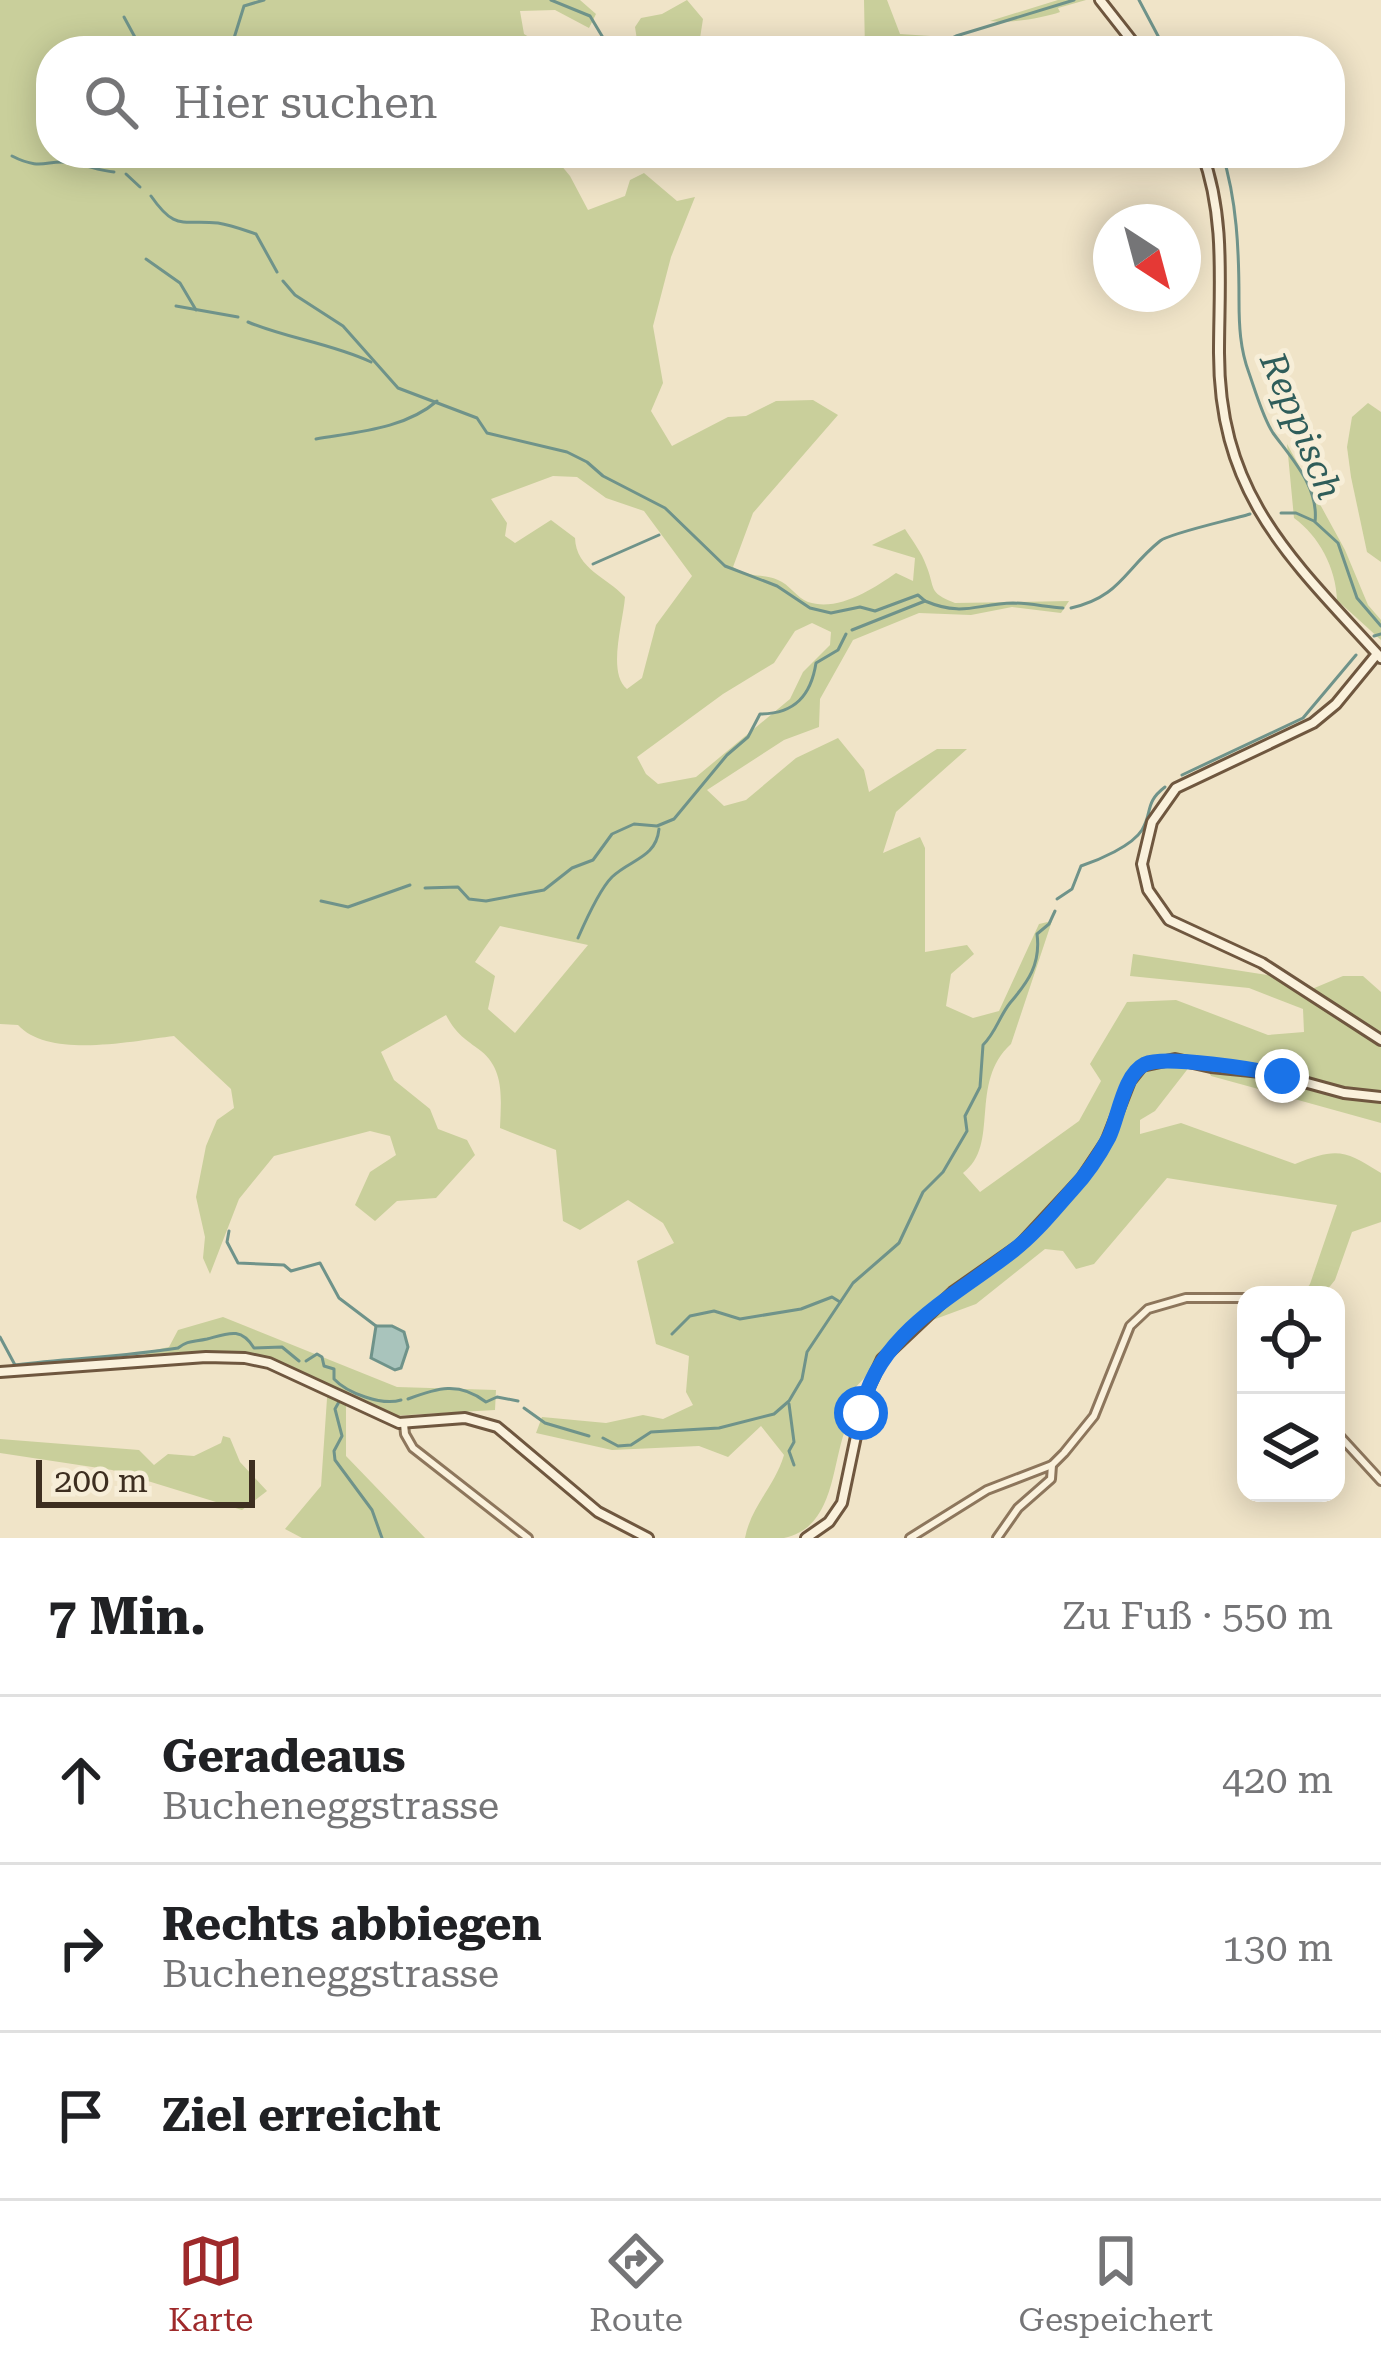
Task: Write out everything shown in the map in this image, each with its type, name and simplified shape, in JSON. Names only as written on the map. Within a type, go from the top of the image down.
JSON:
[{"type":"street","points":[[1100,0],[1128,36]]},
{"type":"street","points":[[1206,168],[1217,215],[1220,391],[1230,452],[1272,532],[1379,656],[1313,723],[1176,788],[1152,822],[1142,864],[1148,890],[1169,920],[1262,963],[1381,1040]]},
{"type":"street","points":[[806,1538],[829,1522],[842,1503],[864,1398],[886,1354],[953,1292],[1026,1239],[1082,1178],[1106,1142],[1130,1082],[1142,1066],[1175,1059],[1381,1097]]},
{"type":"street","points":[[910,1538],[987,1490],[1052,1465],[1094,1416],[1119,1347],[1140,1314],[1170,1300],[1237,1298]]},
{"type":"street","points":[[0,1372],[245,1358],[296,1373],[404,1424],[470,1418],[497,1426],[598,1512],[648,1538]]},
{"type":"street","points":[[404,1424],[413,1448],[528,1538]]},
{"type":"street","points":[[1345,1442],[1381,1481]]},
{"type":"street","points":[[997,1538],[1018,1508],[1051,1479],[1052,1465]]},
{"type":"green space","points":[[0,0],[580,0],[596,14],[589,28],[555,10],[520,11],[527,36],[36,36],[36,168],[563,168],[588,210],[625,196],[630,180],[644,173],[677,201],[695,197],[671,257],[653,326],[663,383],[651,411],[672,446],[728,417],[746,416],[776,401],[813,400],[838,415],[753,513],[733,567],[778,580],[808,602],[831,604],[866,592],[896,573],[913,581],[915,558],[872,545],[905,529],[924,560],[934,589],[955,603],[1069,601],[1061,613],[1012,607],[971,615],[919,613],[853,640],[820,699],[819,727],[784,740],[707,790],[724,806],[746,800],[796,758],[838,738],[864,770],[869,792],[937,749],[967,749],[896,812],[883,853],[920,837],[925,848],[925,952],[967,945],[974,954],[951,974],[946,1006],[973,1018],[999,1011],[1039,924],[1052,921],[1011,1044],[991,1077],[980,1147],[963,1173],[980,1192],[1079,1121],[1101,1081],[1090,1064],[1127,1002],[1176,1000],[1268,1035],[1304,1032],[1303,1009],[1249,988],[1130,976],[1133,954],[1286,978],[1312,989],[1343,976],[1363,976],[1381,992],[1381,1123],[1190,1066],[1155,1111],[1140,1120],[1140,1134],[1181,1123],[1295,1164],[1331,1153],[1349,1156],[1381,1173],[1381,1222],[1352,1232],[1330,1286],[1309,1286],[1337,1205],[1167,1178],[1094,1264],[1076,1269],[1063,1251],[1045,1249],[976,1304],[911,1328],[839,1405],[847,1425],[829,1492],[814,1521],[784,1538],[745,1538],[784,1455],[761,1426],[728,1457],[699,1446],[612,1450],[536,1433],[542,1417],[606,1423],[643,1415],[663,1419],[693,1405],[686,1392],[689,1356],[656,1344],[637,1261],[674,1243],[663,1223],[628,1200],[580,1230],[563,1221],[556,1150],[500,1128],[500,1086],[494,1067],[446,1015],[381,1052],[394,1080],[430,1109],[438,1129],[467,1140],[475,1155],[436,1198],[397,1201],[375,1221],[355,1205],[370,1172],[396,1155],[390,1136],[370,1131],[274,1156],[239,1199],[210,1274],[203,1258],[205,1237],[196,1197],[206,1146],[217,1120],[234,1108],[231,1089],[174,1036],[70,1045],[32,1035],[18,1025],[0,1024]],"holes":[[[553,476],[577,477],[606,498],[644,511],[692,576],[656,625],[642,678],[627,689],[617,660],[625,597],[587,565],[575,538],[551,520],[515,543],[505,536],[507,523],[491,499]],[[812,623],[831,632],[830,645],[803,672],[790,699],[696,777],[658,784],[646,774],[637,757],[774,663],[795,631]],[[500,926],[588,945],[515,1033],[488,1009],[495,976],[475,962]]]},
{"type":"green space","points":[[687,0],[703,19],[700,36],[636,36],[641,18],[662,14]]},
{"type":"green space","points":[[864,0],[887,0],[900,34],[931,36],[865,36]]},
{"type":"green space","points":[[1058,0],[1086,0],[1044,16],[990,21]]},
{"type":"green space","points":[[1368,403],[1381,412],[1381,562],[1367,552],[1347,447],[1352,417]]},
{"type":"green space","points":[[1287,444],[1345,550],[1368,605],[1381,620],[1381,640],[1337,600],[1325,554],[1294,518]]},
{"type":"green space","points":[[223,1317],[397,1387],[496,1390],[495,1410],[390,1416],[346,1394],[346,1456],[425,1538],[302,1538],[285,1529],[321,1486],[328,1384],[250,1354],[145,1357],[146,1352],[169,1347],[178,1330]]},
{"type":"green space","points":[[223,1436],[230,1438],[240,1462],[267,1491],[242,1510],[112,1470],[0,1453],[0,1439],[139,1450],[154,1465],[168,1454],[194,1456],[221,1443]]},
{"type":"water","points":[[376,1326],[404,1332],[408,1347],[401,1368],[395,1370],[371,1358]]},
{"type":"waterway","points":[[235,36],[244,6],[264,0]]},
{"type":"waterway","points":[[551,0],[590,16],[602,36]]},
{"type":"waterway","points":[[956,36],[1074,0]]},
{"type":"waterway","name":"Reppisch","points":[[1139,0],[1158,36]]},
{"type":"waterway","points":[[124,17],[134,36]]},
{"type":"waterway","points":[[12,156],[36,164]]},
{"type":"waterway","points":[[94,168],[114,172]]},
{"type":"waterway","name":"Reppisch","points":[[1226,168],[1238,244],[1240,328],[1249,373],[1269,427],[1308,485],[1315,522],[1338,543],[1357,598],[1381,626]]},
{"type":"waterway","points":[[126,174],[140,187]]},
{"type":"waterway","points":[[151,196],[174,219],[218,223],[256,234],[277,272]]},
{"type":"waterway","points":[[146,259],[180,283],[196,310]]},
{"type":"waterway","points":[[283,281],[295,295],[343,326],[398,388],[477,418],[487,433],[567,452],[587,462],[603,476],[665,508],[725,566],[777,586],[810,608],[831,613],[860,607],[875,611],[918,595],[925,601]]},
{"type":"waterway","points":[[176,306],[238,317]]},
{"type":"waterway","points":[[248,322],[371,362]]},
{"type":"waterway","points":[[316,439],[395,423],[437,401]]},
{"type":"waterway","points":[[1281,513],[1314,521]]},
{"type":"waterway","points":[[1071,608],[1111,590],[1160,541],[1250,514]]},
{"type":"waterway","points":[[593,564],[659,535]]},
{"type":"waterway","points":[[852,630],[925,601],[960,609],[1013,603],[1063,608]]},
{"type":"waterway","points":[[425,888],[458,887],[469,899],[486,901],[544,890],[572,868],[593,860],[612,834],[634,824],[657,826],[674,819],[748,737],[760,714],[783,711],[799,700],[816,663],[838,650],[846,634]]},
{"type":"waterway","points":[[1374,636],[1381,634]]},
{"type":"waterway","points":[[1182,775],[1303,718],[1356,655]]},
{"type":"waterway","points":[[1057,899],[1072,889],[1081,866],[1137,836],[1151,803],[1165,787]]},
{"type":"waterway","points":[[578,938],[608,882],[648,852],[659,829]]},
{"type":"waterway","points":[[321,901],[348,907],[410,885]]},
{"type":"waterway","points":[[603,1438],[618,1446],[631,1445],[651,1432],[719,1428],[774,1414],[789,1401],[802,1379],[807,1352],[853,1283],[899,1243],[923,1192],[943,1172],[967,1131],[965,1116],[980,1087],[983,1045],[1028,980],[1037,954],[1037,934],[1055,911]]},
{"type":"waterway","points":[[229,1231],[227,1242],[238,1263],[284,1265],[291,1271],[320,1263],[339,1298],[376,1326]]},
{"type":"waterway","points":[[672,1334],[690,1316],[714,1311],[740,1319],[801,1309],[832,1297],[840,1302]]},
{"type":"waterway","points":[[0,1337],[15,1365],[178,1348],[234,1333],[254,1348],[282,1347],[299,1361]]},
{"type":"waterway","points":[[306,1361],[317,1354],[324,1366],[334,1369],[334,1379],[356,1393],[375,1400],[401,1400]]},
{"type":"waterway","points":[[408,1399],[448,1388],[486,1402],[497,1397],[518,1401]]},
{"type":"waterway","points":[[340,1400],[335,1409],[342,1436],[335,1460],[372,1510],[382,1538]]},
{"type":"waterway","points":[[789,1404],[794,1442],[789,1451],[794,1465]]},
{"type":"waterway","points":[[524,1408],[545,1423],[589,1436]]},
{"type":"route","points":[[861,1413],[874,1373],[890,1349],[953,1292],[1013,1251],[1082,1178],[1106,1142],[1135,1071],[1151,1062],[1175,1059],[1282,1076]]}]
